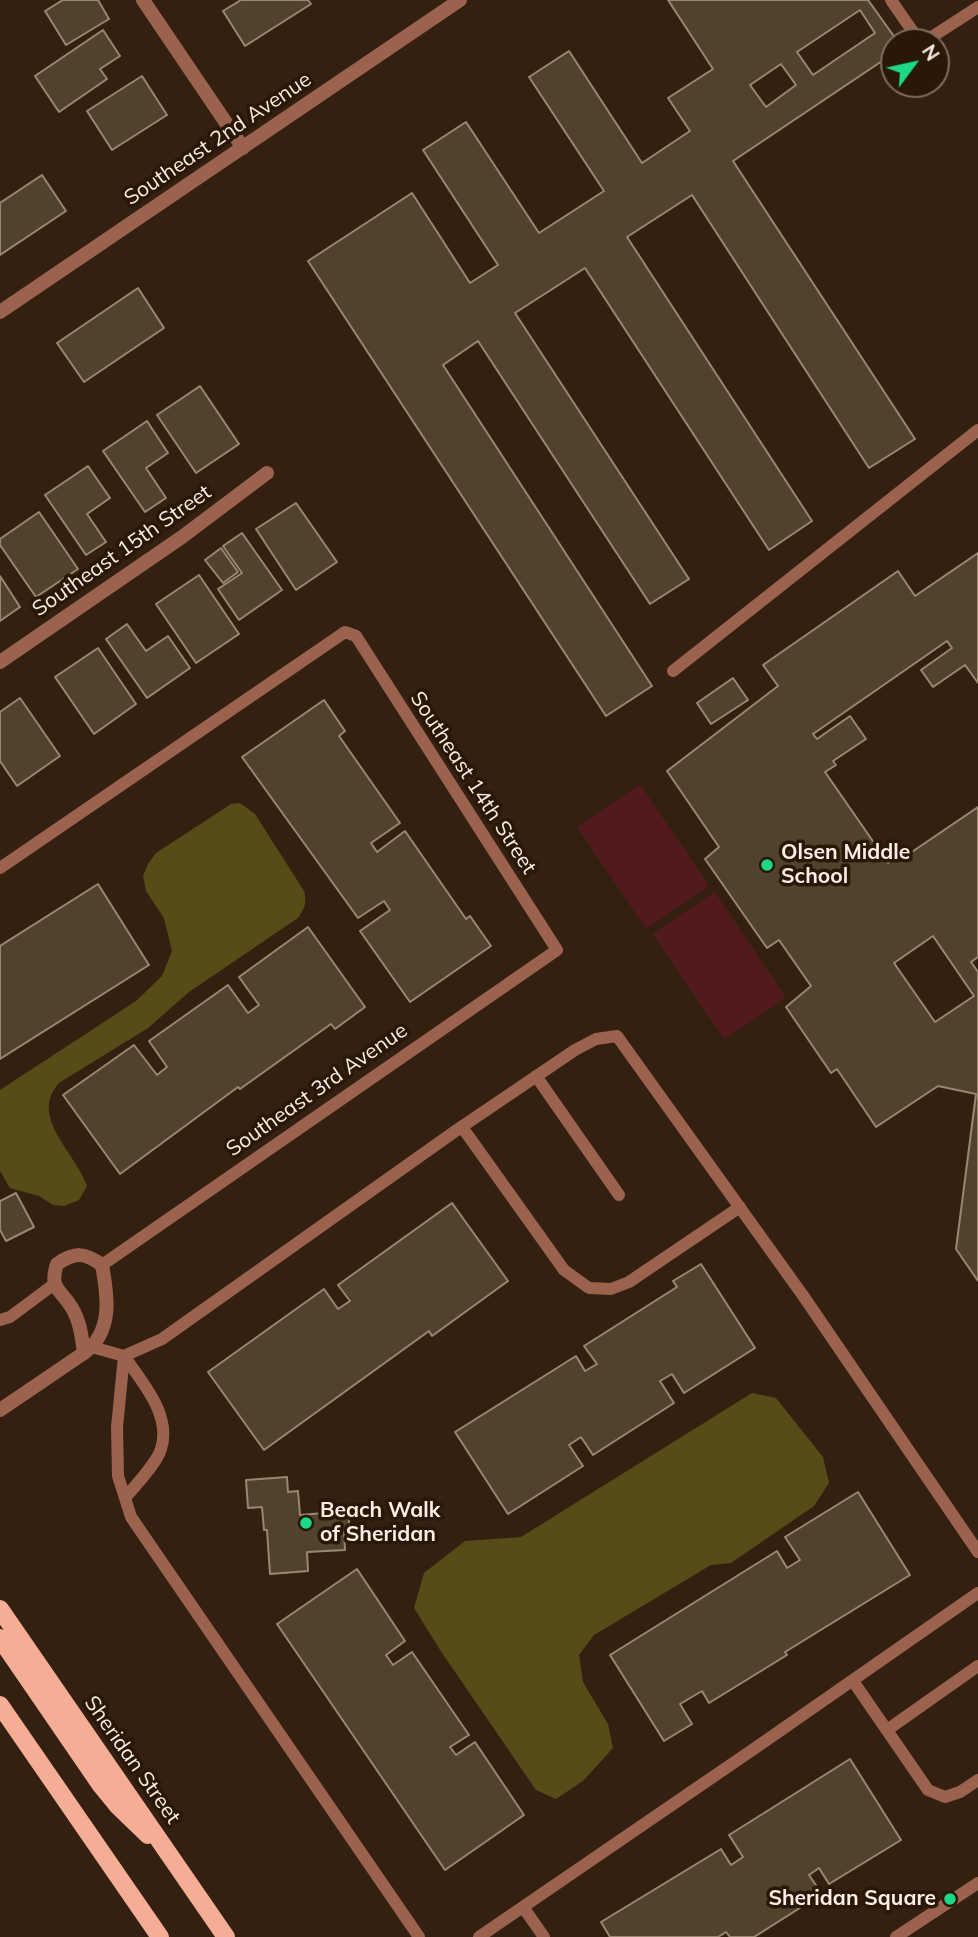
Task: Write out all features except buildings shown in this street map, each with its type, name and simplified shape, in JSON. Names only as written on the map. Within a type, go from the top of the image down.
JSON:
[{"type":"main road","name":"Sheridan Street","points":[[0,1609],[226,1937]]},
{"type":"main road","points":[[0,1638],[100,1784],[134,1822],[169,1853]]},
{"type":"main road","points":[[0,1705],[160,1934]]},
{"type":"street","points":[[143,0],[243,148]]},
{"type":"street","name":"Southeast 2nd Avenue","points":[[0,312],[460,0]]},
{"type":"street","name":"Southeast 15th Street","points":[[0,662],[182,537],[267,473]]},
{"type":"street","points":[[0,1410],[88,1350],[104,1328],[107,1317],[107,1290],[102,1265],[84,1254],[69,1255],[57,1264],[53,1285],[73,1309],[88,1350]]},
{"type":"lane","points":[[891,0],[912,28]]},
{"type":"lane","points":[[941,28],[973,5]]},
{"type":"lane","points":[[673,671],[978,430]]},
{"type":"lane","name":"Southeast 14th Street","points":[[0,868],[345,632],[356,636],[557,950]]},
{"type":"lane","name":"Southeast 3rd Avenue","points":[[102,1265],[557,950]]},
{"type":"lane","points":[[88,1350],[124,1356],[162,1339],[536,1076],[596,1039],[617,1036],[804,1297],[978,1552]]},
{"type":"lane","points":[[536,1076],[618,1195]]},
{"type":"lane","points":[[462,1127],[564,1270],[589,1288],[611,1289],[629,1282],[740,1208]]},
{"type":"lane","points":[[0,1320],[10,1317],[53,1285]]},
{"type":"lane","points":[[124,1356],[153,1399],[164,1430],[161,1451],[125,1498]]},
{"type":"lane","points":[[124,1356],[117,1427],[118,1476],[131,1517],[419,1937]]},
{"type":"lane","points":[[479,1937],[978,1593]]},
{"type":"lane","points":[[887,1730],[978,1666]]},
{"type":"lane","points":[[853,1681],[928,1790],[945,1797],[960,1792],[978,1780]]},
{"type":"lane","points":[[896,1937],[978,1883]]},
{"type":"lane","points":[[523,1907],[544,1937]]},
{"type":"shaded area","points":[[640,784],[709,886],[646,929],[577,827]]},
{"type":"shaded area","points":[[240,803],[255,814],[304,891],[304,908],[298,918],[189,992],[148,1028],[59,1083],[51,1096],[49,1109],[58,1135],[87,1186],[79,1200],[64,1206],[53,1205],[39,1196],[10,1188],[0,1171],[0,1090],[136,1001],[162,976],[172,951],[164,918],[146,891],[143,876],[148,864],[156,853],[231,804]]},
{"type":"shaded area","points":[[715,892],[786,998],[724,1039],[653,934]]},
{"type":"shaded area","points":[[752,1393],[776,1398],[823,1457],[829,1483],[814,1506],[731,1563],[711,1565],[594,1635],[579,1655],[583,1682],[608,1724],[613,1748],[583,1781],[556,1799],[536,1790],[414,1608],[424,1573],[465,1541],[521,1537]]},
{"type":"place","name":"Olsen Middle School","points":[[767,865]]},
{"type":"place","name":"Beach Walk of Sheridan","points":[[306,1523]]},
{"type":"place","name":"Sheridan Square","points":[[950,1899]]}]
